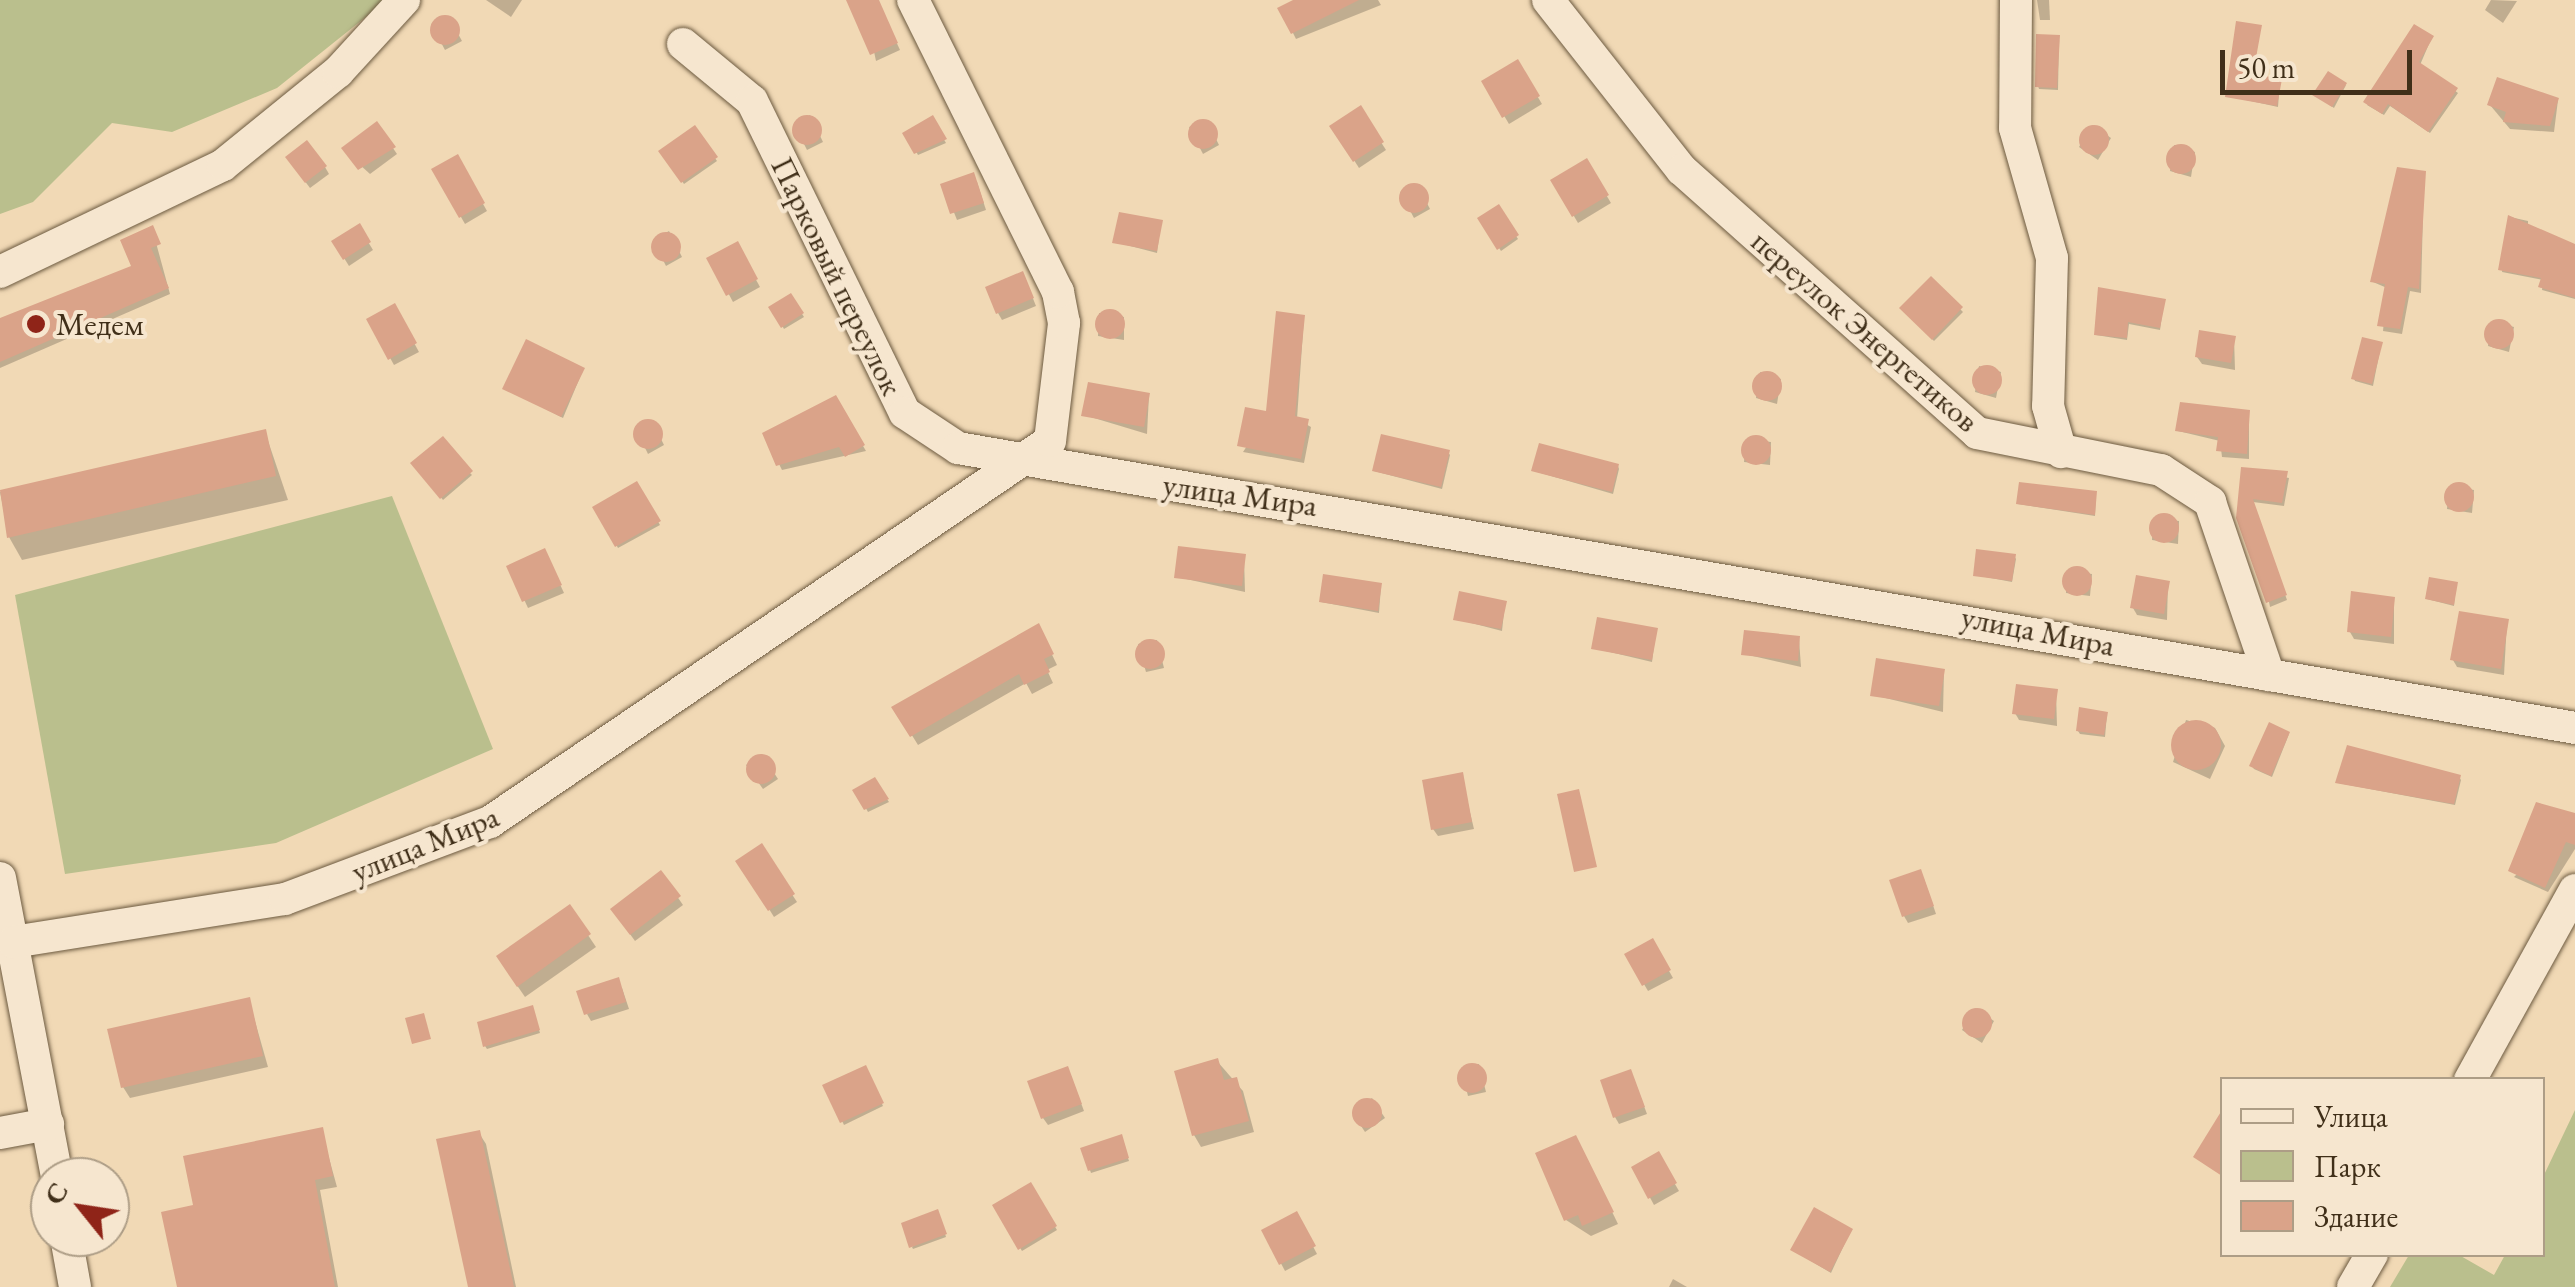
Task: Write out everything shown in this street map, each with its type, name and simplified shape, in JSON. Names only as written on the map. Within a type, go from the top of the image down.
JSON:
[{"type":"street","points":[[0,272],[223,165],[338,72],[404,0]]},
{"type":"street","points":[[913,0],[1058,292],[1055,414],[1050,441],[1025,464]]},
{"type":"street","name":"переулок Энергетиков","points":[[1548,0],[1682,170],[1977,434],[2161,470],[2210,502],[2269,675]]},
{"type":"street","points":[[2016,0],[2015,128],[2052,258],[2048,406],[2061,452]]},
{"type":"street","name":"Парковый переулок","points":[[683,44],[752,101],[905,413],[958,448],[1025,464]]},
{"type":"street","name":"улица Мира","points":[[13,942],[285,899],[490,822],[974,486],[1025,464],[1411,519],[2575,728]]},
{"type":"street","points":[[0,878],[53,1157]]},
{"type":"street","points":[[2472,1077],[2575,890]]},
{"type":"street","points":[[0,1134],[48,1124]]},
{"type":"street","points":[[70,1257],[75,1287]]},
{"type":"street","points":[[2353,1287],[2370,1257]]},
{"type":"green space","points":[[0,0],[387,0],[277,88],[172,132],[112,123],[33,202],[0,214]]},
{"type":"green space","points":[[392,496],[493,749],[276,843],[65,874],[15,595]]},
{"type":"green space","points":[[2575,1110],[2575,1287],[2390,1287],[2408,1257],[2462,1257],[2494,1275],[2504,1257],[2545,1257],[2545,1173]]},
{"type":"building","points":[[846,0],[879,0],[898,43],[870,55]]},
{"type":"building","points":[[1293,0],[1359,0],[1291,34],[1277,8]]},
{"type":"building","points":[[445,15],[459,24],[460,30],[451,44],[445,45],[431,36],[430,30],[439,16]]},
{"type":"building","points":[[2236,21],[2262,25],[2253,74],[2282,79],[2277,106],[2225,97]]},
{"type":"building","points":[[2414,24],[2434,36],[2419,62],[2458,88],[2428,132],[2388,104],[2382,114],[2363,102]]},
{"type":"building","points":[[2036,34],[2060,35],[2057,88],[2035,87]]},
{"type":"building","points":[[1518,59],[1540,96],[1502,118],[1481,81]]},
{"type":"building","points":[[2328,71],[2347,83],[2332,107],[2312,95]]},
{"type":"building","points":[[2497,77],[2559,98],[2550,126],[2503,122],[2506,112],[2487,105]]},
{"type":"building","points":[[1361,105],[1384,142],[1353,162],[1329,126]]},
{"type":"building","points":[[807,115],[821,124],[822,130],[813,144],[807,145],[793,136],[792,130],[801,116]]},
{"type":"building","points":[[933,115],[947,139],[914,154],[902,133]]},
{"type":"building","points":[[1203,119],[1217,128],[1218,134],[1209,148],[1203,149],[1189,140],[1188,134],[1197,120]]},
{"type":"building","points":[[377,121],[396,147],[358,170],[341,148]]},
{"type":"building","points":[[695,125],[718,157],[681,183],[658,151]]},
{"type":"building","points":[[2094,125],[2108,134],[2109,140],[2100,154],[2094,155],[2080,146],[2079,140],[2088,126]]},
{"type":"building","points":[[307,140],[327,166],[305,183],[285,157]]},
{"type":"building","points":[[2181,144],[2195,153],[2196,159],[2187,173],[2181,174],[2167,165],[2166,159],[2175,145]]},
{"type":"building","points":[[458,154],[485,203],[459,218],[431,169]]},
{"type":"building","points":[[1587,158],[1609,195],[1572,217],[1550,180]]},
{"type":"building","points":[[2397,167],[2426,171],[2419,289],[2408,287],[2400,329],[2377,326],[2385,284],[2370,282]]},
{"type":"building","points":[[974,172],[984,203],[950,214],[940,184]]},
{"type":"building","points":[[1414,183],[1428,192],[1429,198],[1420,212],[1414,213],[1400,204],[1399,198],[1408,184]]},
{"type":"building","points":[[1499,204],[1519,235],[1497,250],[1477,218]]},
{"type":"building","points":[[1119,212],[1163,220],[1157,251],[1112,243]]},
{"type":"building","points":[[2508,215],[2575,244],[2575,298],[2538,287],[2541,278],[2498,270]]},
{"type":"building","points":[[360,223],[371,242],[343,260],[331,241]]},
{"type":"building","points":[[153,225],[161,244],[151,248],[169,288],[0,362],[0,318],[131,266],[120,240]]},
{"type":"building","points":[[666,232],[680,241],[681,247],[672,261],[666,262],[652,253],[651,247],[660,233]]},
{"type":"building","points":[[738,241],[758,279],[726,296],[706,258]]},
{"type":"building","points":[[1023,271],[1034,298],[996,314],[985,287]]},
{"type":"building","points":[[1931,276],[1963,307],[1932,340],[1899,308]]},
{"type":"building","points":[[2098,287],[2166,299],[2160,328],[2128,322],[2127,338],[2094,335]]},
{"type":"building","points":[[791,293],[804,313],[781,328],[768,307]]},
{"type":"building","points":[[395,303],[417,343],[388,360],[366,319]]},
{"type":"building","points":[[1110,309],[1124,318],[1125,324],[1116,338],[1110,339],[1096,330],[1095,324],[1104,310]]},
{"type":"building","points":[[1276,311],[1305,315],[1295,416],[1309,419],[1301,459],[1237,446],[1245,407],[1266,411]]},
{"type":"building","points":[[2499,319],[2513,328],[2514,334],[2505,348],[2499,349],[2485,340],[2484,334],[2493,320]]},
{"type":"building","points":[[2199,330],[2236,336],[2231,363],[2195,357]]},
{"type":"building","points":[[2362,337],[2383,342],[2372,384],[2351,379]]},
{"type":"building","points":[[526,339],[585,368],[561,417],[502,389]]},
{"type":"building","points":[[1987,365],[2001,374],[2002,380],[1993,394],[1987,395],[1973,386],[1972,380],[1981,366]]},
{"type":"building","points":[[1767,371],[1781,380],[1782,386],[1773,400],[1767,401],[1753,392],[1752,386],[1761,372]]},
{"type":"building","points":[[1088,382],[1150,393],[1144,427],[1081,416]]},
{"type":"building","points":[[836,395],[865,445],[845,457],[839,447],[776,466],[762,433]]},
{"type":"building","points":[[2180,402],[2250,410],[2247,454],[2216,451],[2218,437],[2175,431]]},
{"type":"building","points":[[648,419],[662,428],[663,434],[654,448],[648,449],[634,440],[633,434],[642,420]]},
{"type":"building","points":[[266,429],[276,476],[7,538],[0,490]]},
{"type":"building","points":[[1381,434],[1450,450],[1441,487],[1372,471]]},
{"type":"building","points":[[1756,435],[1770,444],[1771,450],[1762,464],[1756,465],[1742,456],[1741,450],[1750,436]]},
{"type":"building","points":[[443,436],[473,471],[440,499],[410,463]]},
{"type":"building","points":[[1539,443],[1619,464],[1612,492],[1531,471]]},
{"type":"building","points":[[2241,467],[2288,471],[2282,503],[2253,499],[2287,595],[2266,603],[2236,518]]},
{"type":"building","points":[[637,481],[661,521],[615,547],[592,507]]},
{"type":"building","points":[[2019,482],[2097,491],[2095,515],[2016,504]]},
{"type":"building","points":[[2459,482],[2473,491],[2474,497],[2465,511],[2459,512],[2445,503],[2444,497],[2453,483]]},
{"type":"building","points":[[2164,513],[2178,522],[2179,528],[2170,542],[2164,543],[2150,534],[2149,528],[2158,514]]},
{"type":"building","points":[[1178,546],[1246,554],[1242,586],[1174,578]]},
{"type":"building","points":[[545,548],[562,585],[522,602],[506,566]]},
{"type":"building","points":[[1976,549],[2016,554],[2012,581],[1973,576]]},
{"type":"building","points":[[2077,566],[2091,575],[2092,581],[2083,595],[2077,596],[2063,587],[2062,581],[2071,567]]},
{"type":"building","points":[[1323,574],[1382,583],[1378,611],[1319,602]]},
{"type":"building","points":[[2136,575],[2170,581],[2164,614],[2130,608]]},
{"type":"building","points":[[2429,577],[2458,582],[2454,605],[2425,599]]},
{"type":"building","points":[[1459,591],[1507,601],[1501,629],[1453,620]]},
{"type":"building","points":[[2351,591],[2395,597],[2391,637],[2347,632]]},
{"type":"building","points":[[2459,611],[2509,619],[2501,669],[2450,660]]},
{"type":"building","points":[[1597,617],[1658,628],[1652,660],[1591,649]]},
{"type":"building","points":[[1039,623],[1054,654],[1044,659],[1050,672],[1024,685],[1019,674],[910,737],[891,707]]},
{"type":"building","points":[[1744,630],[1800,636],[1798,661],[1741,655]]},
{"type":"building","points":[[1150,639],[1164,648],[1165,654],[1156,668],[1150,669],[1136,660],[1135,654],[1144,640]]},
{"type":"building","points":[[1876,658],[1945,669],[1939,706],[1870,696]]},
{"type":"building","points":[[2016,684],[2058,689],[2054,719],[2012,714]]},
{"type":"building","points":[[2079,707],[2108,712],[2104,735],[2076,731]]},
{"type":"building","points":[[2196,720],[2213,728],[2221,745],[2213,762],[2196,770],[2179,762],[2171,745],[2179,728]]},
{"type":"building","points":[[2269,722],[2290,732],[2271,776],[2249,766]]},
{"type":"building","points":[[2347,745],[2461,775],[2454,804],[2335,783]]},
{"type":"building","points":[[761,754],[775,763],[776,769],[767,783],[761,784],[747,775],[746,769],[755,755]]},
{"type":"building","points":[[1463,772],[1472,822],[1431,830],[1422,780]]},
{"type":"building","points":[[875,777],[889,799],[864,810],[852,790]]},
{"type":"building","points":[[1579,789],[1597,867],[1574,872],[1557,794]]},
{"type":"building","points":[[2536,802],[2575,813],[2575,845],[2566,842],[2545,888],[2508,871]]},
{"type":"building","points":[[762,843],[795,894],[768,911],[735,861]]},
{"type":"building","points":[[1921,869],[1934,906],[1902,917],[1889,880]]},
{"type":"building","points":[[661,870],[681,896],[630,935],[610,909]]},
{"type":"building","points":[[570,904],[591,934],[517,987],[496,956]]},
{"type":"building","points":[[1653,938],[1671,970],[1642,986],[1624,954]]},
{"type":"building","points":[[619,977],[626,1002],[584,1015],[576,991]]},
{"type":"building","points":[[250,997],[263,1056],[121,1088],[107,1029]]},
{"type":"building","points":[[533,1005],[540,1030],[483,1047],[477,1022]]},
{"type":"building","points":[[1977,1008],[1991,1017],[1992,1023],[1983,1037],[1977,1038],[1963,1029],[1962,1023],[1971,1009]]},
{"type":"building","points":[[424,1013],[431,1039],[412,1044],[405,1018]]},
{"type":"building","points":[[1218,1058],[1224,1080],[1237,1077],[1249,1121],[1192,1136],[1174,1071]]},
{"type":"building","points":[[1472,1063],[1486,1072],[1487,1078],[1478,1092],[1472,1093],[1458,1084],[1457,1078],[1466,1064]]},
{"type":"building","points":[[866,1065],[884,1103],[840,1123],[822,1085]]},
{"type":"building","points":[[1068,1066],[1082,1104],[1041,1119],[1027,1081]]},
{"type":"building","points":[[1631,1069],[1645,1107],[1613,1118],[1600,1080]]},
{"type":"building","points":[[1367,1098],[1381,1107],[1382,1113],[1373,1127],[1367,1128],[1353,1119],[1352,1113],[1361,1099]]},
{"type":"building","points":[[2220,1113],[2220,1175],[2193,1157]]},
{"type":"building","points":[[323,1127],[333,1176],[315,1180],[335,1287],[177,1287],[161,1212],[193,1205],[183,1156]]},
{"type":"building","points":[[480,1130],[514,1287],[468,1287],[436,1139]]},
{"type":"building","points":[[1122,1134],[1129,1158],[1088,1171],[1080,1148]]},
{"type":"building","points":[[1576,1135],[1614,1212],[1582,1226],[1578,1215],[1564,1221],[1535,1153]]},
{"type":"building","points":[[1659,1151],[1677,1183],[1648,1199],[1631,1167]]},
{"type":"building","points":[[1031,1182],[1057,1226],[1018,1250],[992,1205]]},
{"type":"building","points":[[1814,1207],[1853,1229],[1830,1272],[1790,1250]]},
{"type":"building","points":[[938,1209],[947,1234],[909,1248],[901,1223]]},
{"type":"building","points":[[1297,1211],[1316,1246],[1279,1265],[1261,1230]]},
{"type":"place","name":"Медем","points":[[36,324]]}]
